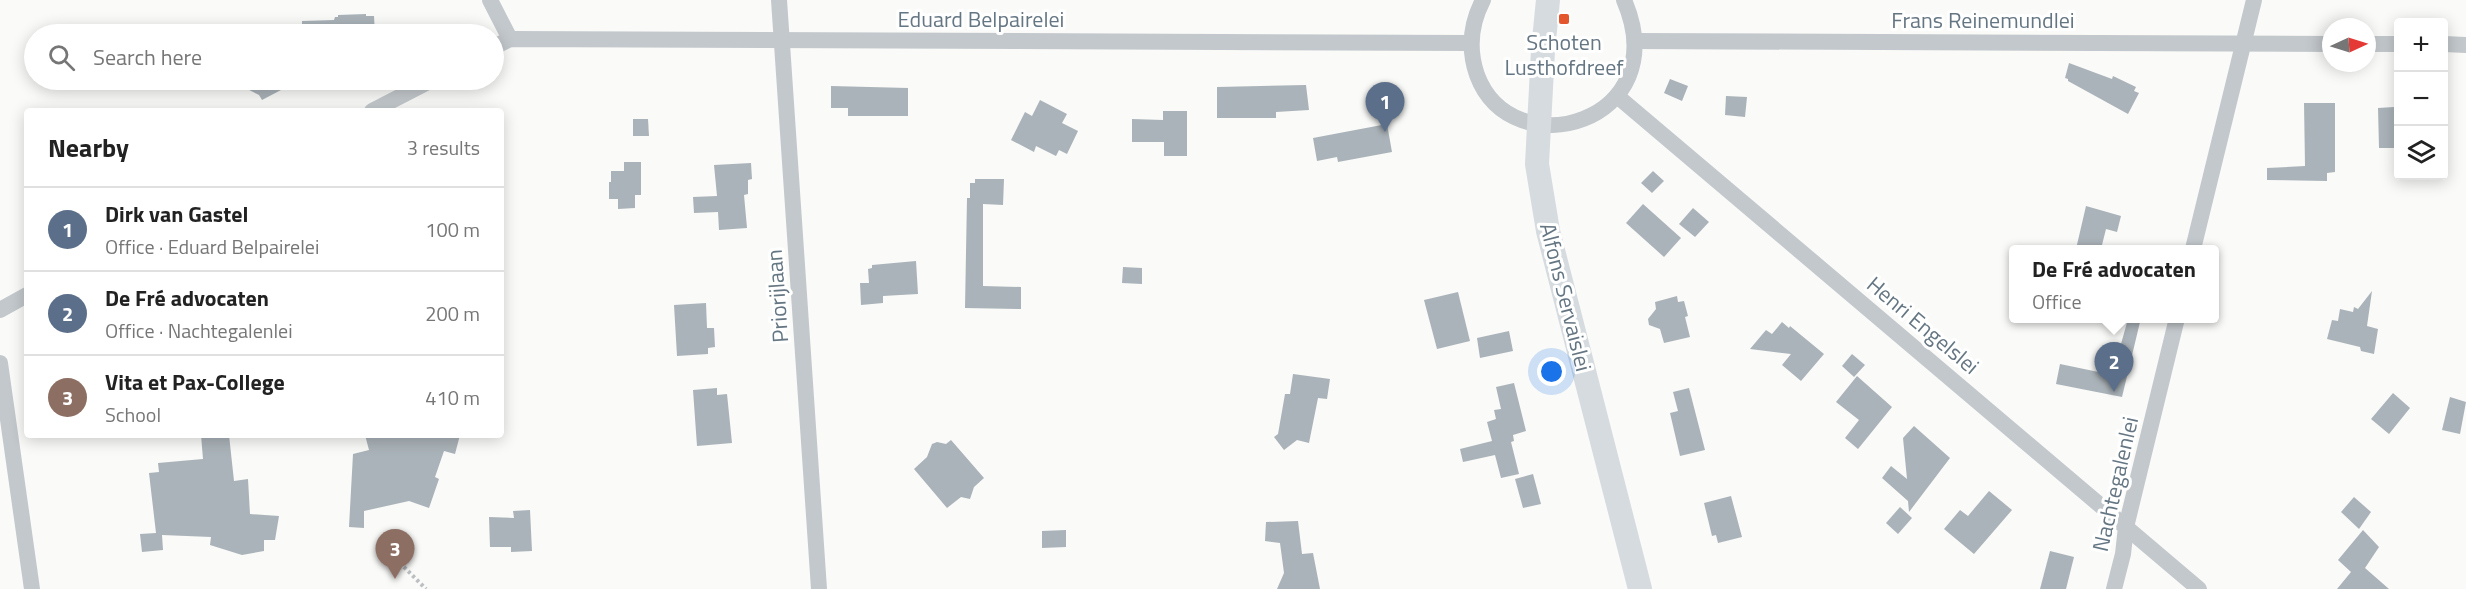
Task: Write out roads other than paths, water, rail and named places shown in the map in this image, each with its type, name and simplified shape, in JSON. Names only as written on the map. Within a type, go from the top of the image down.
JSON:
[{"type":"street","points":[[490,0],[502,24]]},
{"type":"street","name":"Priorijlaan","points":[[779,0],[819,589]]},
{"type":"street","points":[[1482,0],[1472,27],[1470,43],[1472,62],[1489,96],[1503,109],[1520,119],[1539,124],[1564,125],[1588,118],[1603,109],[1617,96],[1631,71],[1635,41],[1632,20],[1624,0]]},
{"type":"street","name":"Alfons Servaislei","points":[[1548,0],[1537,164],[1548,231],[1640,589]]},
{"type":"street","points":[[2194,245],[2254,0]]},
{"type":"street","points":[[504,27],[510,39]]},
{"type":"street","name":"Eduard Belpairelei","points":[[504,42],[510,39],[1470,43]]},
{"type":"street","name":"Frans Reinemundlei","points":[[1635,41],[2322,44]]},
{"type":"street","points":[[2376,44],[2394,44]]},
{"type":"street","points":[[2448,45],[2466,45]]},
{"type":"street","points":[[378,108],[413,90]]},
{"type":"street","name":"Henri Engelslei","points":[[1617,96],[2199,589]]},
{"type":"street","points":[[0,310],[24,297]]},
{"type":"street","name":"Nachtegalenlei","points":[[2114,589],[2123,554],[2126,527],[2176,323]]},
{"type":"street","points":[[0,363],[32,589]]},
{"type":"place","name":"Schoten Lusthofdreef","points":[[1564,19]]},
{"type":"place","name":"Dirk van Gastel","points":[[1385,132]]},
{"type":"place","name":"De Fré advocaten","points":[[2114,392]]},
{"type":"place","name":"Vita et Pax-College","points":[[395,579]]}]
